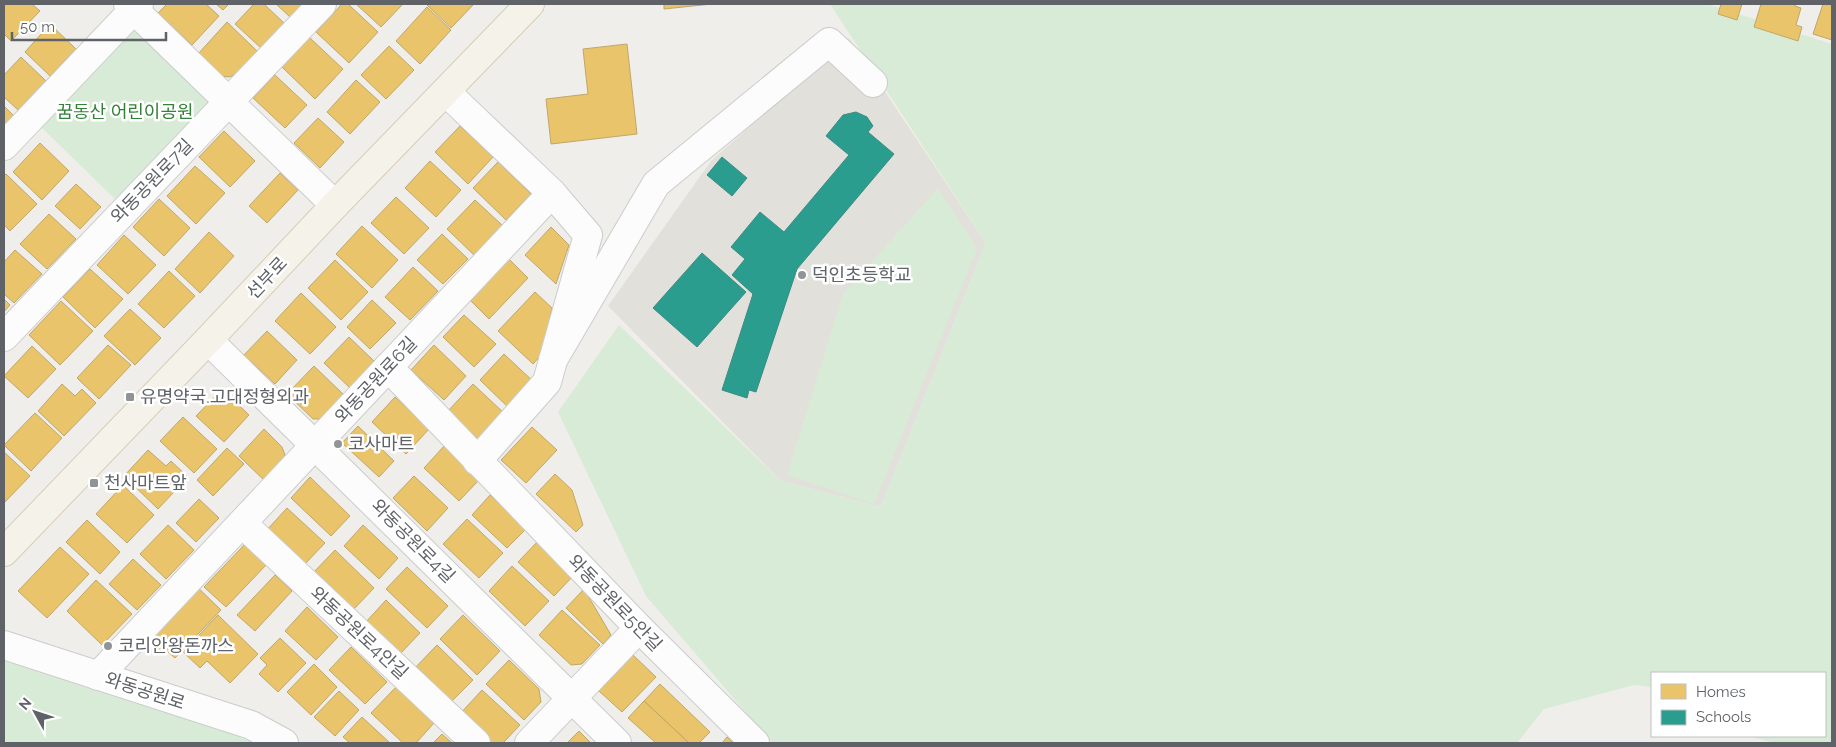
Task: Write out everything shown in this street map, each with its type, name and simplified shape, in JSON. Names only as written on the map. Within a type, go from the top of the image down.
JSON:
[{"type":"main road","name":"선부로","points":[[4,552],[208,340],[334,205],[530,4]]},
{"type":"street","name":"와동공원로7길","points":[[4,337],[322,4]]},
{"type":"street","points":[[4,146],[134,6],[228,102],[334,205]]},
{"type":"street","points":[[553,360],[656,184],[829,42],[873,83]]},
{"type":"street","points":[[446,92],[552,193],[588,235],[547,382],[477,461]]},
{"type":"street","name":"와동공원로6길","points":[[98,676],[552,193]]},
{"type":"street","name":"와동공원로4길","points":[[208,340],[618,743]]},
{"type":"street","name":"와동공원로5안길","points":[[388,367],[639,628],[755,743]]},
{"type":"street","name":"와동공원로4안길","points":[[242,523],[476,743]]},
{"type":"street","points":[[529,743],[639,628]]},
{"type":"street","name":"와동공원로","points":[[4,645],[251,726],[284,743]]},
{"type":"shaded area","name":"덕인초등학교","points":[[849,38],[986,243],[881,507],[781,481],[608,306],[711,161]]},
{"type":"green space","points":[[830,4],[1707,4],[1832,44],[1832,743],[1776,743],[1751,737],[1826,737],[1826,672],[1651,672],[1651,687],[1634,685],[1544,709],[1517,743],[772,743],[646,596],[558,412],[619,325],[781,481],[881,507],[986,243]]},
{"type":"green space","name":"꿈동산 어린이공원","points":[[135,25],[211,100],[115,199],[38,124]]},
{"type":"green space","points":[[938,188],[977,249],[874,504],[787,475],[843,294]]},
{"type":"green space","points":[[4,636],[253,743],[4,743]]},
{"type":"building: Homes","points":[[4,4],[32,4],[40,11],[11,41],[4,34]]},
{"type":"building: Homes","points":[[167,4],[206,4],[219,16],[192,45],[158,13]]},
{"type":"building: Homes","points":[[216,4],[229,4],[223,10]]},
{"type":"building: Homes","points":[[254,4],[264,4],[285,24],[261,48],[235,24]]},
{"type":"building: Homes","points":[[276,4],[302,4],[290,17]]},
{"type":"building: Homes","points":[[342,4],[348,4],[378,32],[349,63],[316,32]]},
{"type":"building: Homes","points":[[356,4],[403,4],[381,27]]},
{"type":"building: Homes","points":[[426,4],[474,4],[451,28]]},
{"type":"building: Homes","points":[[664,4],[712,4],[664,9]]},
{"type":"building: Homes","points":[[1721,4],[1742,4],[1737,20],[1718,14]]},
{"type":"building: Homes","points":[[1761,4],[1796,4],[1795,6],[1801,8],[1796,25],[1802,27],[1798,41],[1754,27]]},
{"type":"building: Homes","points":[[1823,4],[1832,4],[1832,40],[1813,34]]},
{"type":"building: Homes","points":[[427,7],[451,30],[420,64],[396,41]]},
{"type":"building: Homes","points":[[227,22],[257,51],[235,75],[229,77],[221,76],[198,54]]},
{"type":"building: Homes","points":[[50,24],[76,49],[50,76],[25,52]]},
{"type":"building: Homes","points":[[309,37],[343,69],[315,99],[281,66]]},
{"type":"building: Homes","points":[[627,44],[637,134],[551,144],[546,99],[588,94],[583,49]]},
{"type":"building: Homes","points":[[389,46],[414,70],[386,99],[361,75]]},
{"type":"building: Homes","points":[[21,57],[46,81],[18,110],[4,97],[4,75]]},
{"type":"building: Homes","points":[[275,75],[307,105],[285,128],[253,98]]},
{"type":"building: Homes","points":[[356,80],[380,102],[350,134],[327,112]]},
{"type":"building: Homes","points":[[4,106],[14,116],[4,127]]},
{"type":"building: Homes","points":[[318,118],[344,142],[320,168],[294,143]]},
{"type":"building: Homes","points":[[460,126],[493,157],[468,184],[435,152]]},
{"type":"building: Homes","points":[[224,131],[255,161],[230,187],[199,157]]},
{"type":"building: Homes","points":[[40,143],[69,171],[42,200],[13,172]]},
{"type":"building: Homes","points":[[430,161],[461,190],[436,217],[405,188]]},
{"type":"building: Homes","points":[[498,162],[531,194],[506,220],[473,188]]},
{"type":"building: Homes","points":[[195,166],[225,193],[196,224],[167,196]]},
{"type":"building: Homes","points":[[280,173],[298,190],[267,223],[249,206]]},
{"type":"building: Homes","points":[[6,174],[37,204],[10,231],[4,225],[4,176]]},
{"type":"building: Homes","points":[[76,184],[101,207],[80,229],[55,206]]},
{"type":"building: Homes","points":[[396,197],[429,228],[404,254],[371,223]]},
{"type":"building: Homes","points":[[159,199],[190,228],[164,256],[133,227]]},
{"type":"building: Homes","points":[[475,200],[502,225],[474,255],[447,229]]},
{"type":"building: Homes","points":[[49,214],[76,239],[47,269],[20,244]]},
{"type":"building: Homes","points":[[362,226],[398,260],[372,288],[336,254]]},
{"type":"building: Homes","points":[[551,227],[569,245],[556,284],[525,255]]},
{"type":"building: Homes","points":[[209,232],[234,256],[200,293],[175,269]]},
{"type":"building: Homes","points":[[442,234],[468,259],[443,284],[417,260]]},
{"type":"building: Homes","points":[[124,235],[156,265],[128,294],[97,265]]},
{"type":"building: Homes","points":[[15,250],[42,274],[14,303],[4,294],[4,262]]},
{"type":"building: Homes","points":[[509,259],[528,278],[489,319],[470,300]]},
{"type":"building: Homes","points":[[335,260],[368,292],[341,320],[308,288]]},
{"type":"building: Homes","points":[[413,267],[438,291],[410,320],[385,297]]},
{"type":"building: Homes","points":[[90,269],[123,299],[95,328],[63,297]]},
{"type":"building: Homes","points":[[169,271],[195,296],[164,328],[138,304]]},
{"type":"building: Homes","points":[[535,292],[552,308],[542,354],[533,364],[498,331]]},
{"type":"building: Homes","points":[[301,293],[336,327],[310,354],[275,321]]},
{"type":"building: Homes","points":[[4,299],[10,305],[4,312]]},
{"type":"building: Homes","points":[[372,300],[396,323],[370,349],[347,327]]},
{"type":"building: Homes","points":[[61,301],[93,331],[60,365],[29,335]]},
{"type":"building: Homes","points":[[130,309],[161,338],[135,365],[104,336]]},
{"type":"building: Homes","points":[[464,315],[496,344],[474,367],[443,337]]},
{"type":"building: Homes","points":[[267,331],[297,360],[275,384],[244,355]]},
{"type":"building: Homes","points":[[349,337],[375,362],[350,388],[324,363]]},
{"type":"building: Homes","points":[[108,345],[131,365],[99,399],[77,378]]},
{"type":"building: Homes","points":[[434,345],[466,376],[444,400],[411,370]]},
{"type":"building: Homes","points":[[32,346],[56,369],[28,398],[4,376]]},
{"type":"building: Homes","points":[[504,354],[536,384],[511,410],[480,380]]},
{"type":"building: Homes","points":[[314,366],[344,395],[324,418],[319,419],[313,419],[287,394]]},
{"type":"building: Homes","points":[[62,384],[75,396],[82,389],[96,403],[64,436],[38,411]]},
{"type":"building: Homes","points":[[473,384],[505,414],[479,440],[448,411]]},
{"type":"building: Homes","points":[[222,389],[249,415],[224,442],[196,416]]},
{"type":"building: Homes","points":[[395,397],[429,429],[406,454],[372,422]]},
{"type":"building: Homes","points":[[35,413],[62,438],[31,471],[4,445]]},
{"type":"building: Homes","points":[[183,417],[217,449],[194,473],[160,441]]},
{"type":"building: Homes","points":[[358,426],[394,461],[379,477],[342,443]]},
{"type":"building: Homes","points":[[532,427],[557,450],[526,483],[501,460]]},
{"type":"building: Homes","points":[[264,429],[282,447],[285,455],[283,468],[268,484],[239,456]]},
{"type":"building: Homes","points":[[445,445],[480,479],[459,501],[424,468]]},
{"type":"building: Homes","points":[[227,448],[244,464],[213,496],[197,480]]},
{"type":"building: Homes","points":[[148,450],[166,466],[171,461],[188,477],[158,509],[124,476]]},
{"type":"building: Homes","points":[[4,452],[30,476],[4,503]]},
{"type":"building: Homes","points":[[555,474],[572,490],[583,525],[576,532],[536,494]]},
{"type":"building: Homes","points":[[414,476],[448,508],[427,531],[393,498]]},
{"type":"building: Homes","points":[[310,477],[350,516],[331,536],[291,498]]},
{"type":"building: Homes","points":[[123,485],[154,515],[127,543],[96,514]]},
{"type":"building: Homes","points":[[490,495],[526,529],[507,548],[472,515]]},
{"type":"building: Homes","points":[[199,499],[219,518],[196,542],[176,523]]},
{"type":"building: Homes","points":[[287,508],[325,543],[302,567],[265,532]]},
{"type":"building: Homes","points":[[467,519],[503,553],[479,578],[443,544]]},
{"type":"building: Homes","points":[[87,520],[120,552],[100,574],[66,542]]},
{"type":"building: Homes","points":[[168,525],[194,550],[166,579],[140,554]]},
{"type":"building: Homes","points":[[363,525],[398,558],[379,579],[344,546]]},
{"type":"building: Homes","points":[[540,539],[576,573],[554,596],[518,562]]},
{"type":"building: Homes","points":[[246,543],[268,563],[226,607],[204,587]]},
{"type":"building: Homes","points":[[60,547],[89,574],[47,618],[18,591]]},
{"type":"building: Homes","points":[[335,550],[374,588],[352,611],[312,574]]},
{"type":"building: Homes","points":[[133,559],[161,585],[137,610],[109,584]]},
{"type":"building: Homes","points":[[512,566],[549,601],[525,626],[489,591]]},
{"type":"building: Homes","points":[[407,567],[448,606],[427,628],[386,589]]},
{"type":"building: Homes","points":[[275,575],[292,591],[255,631],[237,615]]},
{"type":"building: Homes","points":[[96,580],[132,614],[102,645],[67,611]]},
{"type":"building: Homes","points":[[190,580],[221,610],[175,658],[162,647],[159,651],[140,633]]},
{"type":"building: Homes","points":[[584,589],[611,635],[603,644],[566,608]]},
{"type":"building: Homes","points":[[386,600],[420,633],[399,655],[365,623]]},
{"type":"building: Homes","points":[[307,607],[338,637],[316,660],[285,631]]},
{"type":"building: Homes","points":[[562,610],[600,645],[582,664],[571,665],[539,635]]},
{"type":"building: Homes","points":[[218,615],[258,654],[230,683],[207,661],[200,668],[183,652]]},
{"type":"building: Homes","points":[[463,615],[500,651],[477,675],[440,639]]},
{"type":"building: Homes","points":[[280,638],[306,663],[278,692],[259,674],[267,665],[260,658]]},
{"type":"building: Homes","points":[[437,645],[473,680],[449,704],[413,670]]},
{"type":"building: Homes","points":[[351,647],[387,682],[365,704],[329,670]]},
{"type":"building: Homes","points":[[633,655],[656,677],[622,712],[599,691]]},
{"type":"building: Homes","points":[[509,660],[539,689],[541,702],[524,720],[486,684]]},
{"type":"building: Homes","points":[[314,664],[337,687],[311,715],[287,692]]},
{"type":"building: Homes","points":[[660,684],[710,732],[699,743],[689,743],[644,701]]},
{"type":"building: Homes","points":[[396,687],[434,723],[416,743],[403,743],[371,713]]},
{"type":"building: Homes","points":[[482,690],[520,725],[503,743],[486,743],[458,716]]},
{"type":"building: Homes","points":[[339,691],[359,710],[335,736],[314,717]]},
{"type":"building: Homes","points":[[644,701],[689,743],[656,743],[628,718]]},
{"type":"building: Homes","points":[[362,717],[390,743],[350,743],[343,737]]},
{"type":"building: Homes","points":[[579,731],[591,743],[567,743]]},
{"type":"building: Homes","points":[[442,734],[452,743],[433,743]]},
{"type":"building: Homes","points":[[727,737],[733,743],[722,743]]},
{"type":"building: Schools","points":[[856,112],[867,117],[873,126],[868,132],[894,154],[797,269],[756,392],[749,390],[747,398],[722,390],[753,294],[732,275],[745,259],[731,247],[760,212],[784,232],[849,155],[826,136],[843,115]]},
{"type":"building: Schools","points":[[722,157],[747,178],[732,196],[707,175]]},
{"type":"building: Schools","points":[[702,253],[746,292],[697,347],[653,308]]},
{"type":"place","name":"덕인초등학교","points":[[802,275]]},
{"type":"place","name":"유명약국.고대정형외과","points":[[130,397]]},
{"type":"place","name":"코사마트","points":[[338,444]]},
{"type":"place","name":"천사마트앞","points":[[94,483]]},
{"type":"place","name":"코리안왕돈까스","points":[[108,646]]}]
